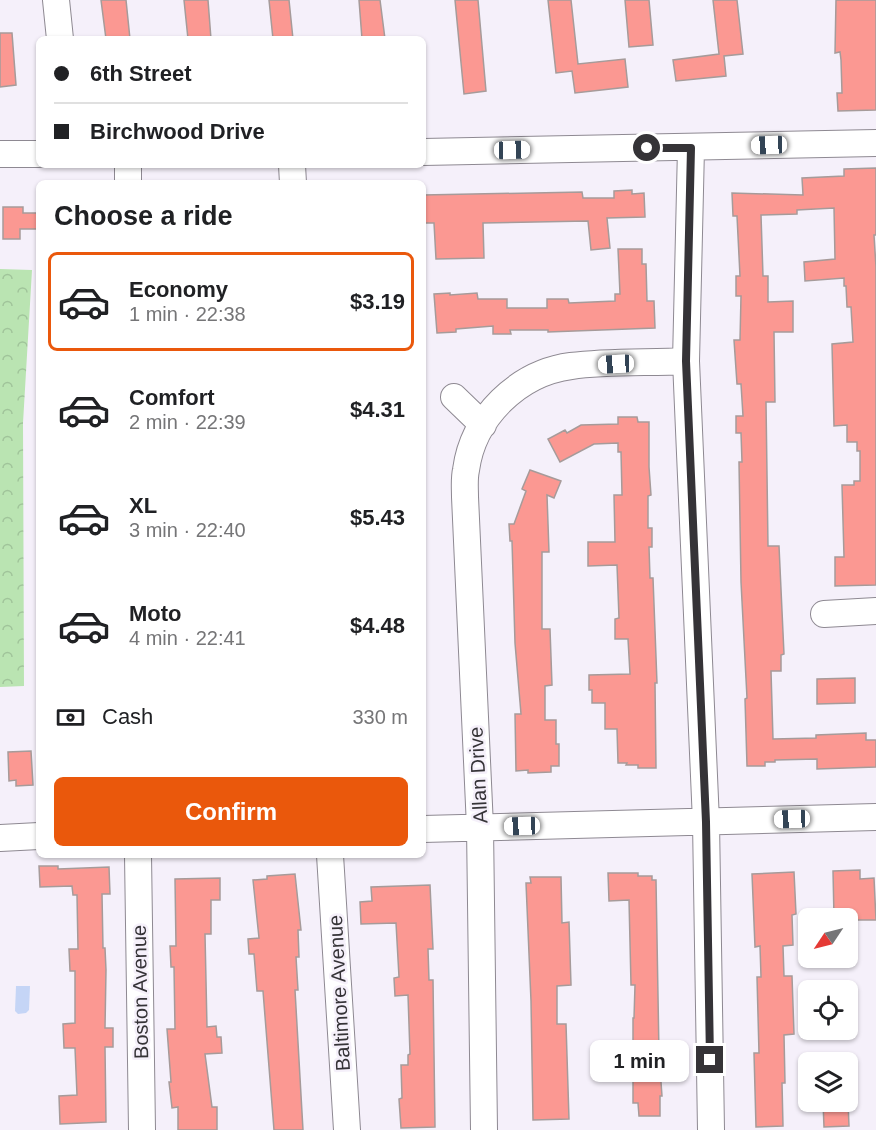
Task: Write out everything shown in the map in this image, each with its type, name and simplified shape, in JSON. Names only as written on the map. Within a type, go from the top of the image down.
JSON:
[{"type":"street","points":[[56,0],[60,36]]},
{"type":"street","points":[[426,152],[691,148],[876,142]]},
{"type":"street","points":[[691,148],[686,361],[706,822],[711,1130]]},
{"type":"street","points":[[0,154],[36,154]]},
{"type":"street","name":"Allan Drive","points":[[484,1130],[480,827],[465,497],[466,469],[472,446],[483,424],[505,396],[545,373],[570,366],[686,361]]},
{"type":"street","points":[[454,397],[483,424]]},
{"type":"street","points":[[824,614],[876,611]]},
{"type":"street","points":[[426,829],[876,817]]},
{"type":"street","points":[[0,838],[36,836]]},
{"type":"street","name":"Boston Avenue","points":[[138,858],[142,1130]]},
{"type":"street","name":"Baltimore Avenue","points":[[330,858],[347,1130]]},
{"type":"green space","points":[[0,269],[32,270],[23,423],[24,686],[0,687]]},
{"type":"water","points":[[16,986],[30,986],[29,1010],[26,1013],[18,1014],[15,1011]]},
{"type":"building","points":[[101,0],[126,0],[130,36],[106,36]]},
{"type":"building","points":[[184,0],[208,0],[211,36],[188,36]]},
{"type":"building","points":[[269,0],[289,0],[293,36],[273,36]]},
{"type":"building","points":[[359,0],[380,0],[385,36],[362,36]]},
{"type":"building","points":[[455,0],[478,0],[486,91],[464,94]]},
{"type":"building","points":[[548,0],[571,0],[578,64],[625,59],[628,87],[575,93],[572,71],[556,73]]},
{"type":"building","points":[[625,0],[649,0],[653,45],[629,47]]},
{"type":"building","points":[[713,0],[737,0],[743,54],[724,56],[726,76],[676,81],[673,60],[719,54]]},
{"type":"building","points":[[836,0],[876,0],[876,110],[838,111],[837,93],[842,93],[840,52],[835,53]]},
{"type":"building","points":[[0,33],[12,33],[16,85],[0,87]]},
{"type":"building","points":[[876,168],[876,235],[874,235],[876,267],[876,585],[835,586],[835,557],[844,557],[842,485],[854,485],[854,481],[860,481],[860,451],[857,451],[857,442],[847,442],[847,425],[834,426],[832,344],[853,342],[851,307],[847,307],[844,278],[805,281],[804,262],[835,259],[834,208],[797,210],[797,214],[761,215],[763,276],[768,276],[768,302],[793,301],[793,332],[774,332],[775,402],[766,402],[768,546],[779,546],[784,654],[781,655],[781,671],[771,671],[773,739],[866,733],[866,740],[876,740],[876,767],[817,769],[817,759],[775,760],[775,762],[765,762],[765,766],[747,766],[739,462],[742,462],[741,433],[736,433],[736,416],[743,416],[741,384],[737,384],[734,340],[740,340],[741,296],[736,296],[736,276],[740,276],[737,216],[733,216],[732,193],[803,195],[802,178],[844,176],[844,169]]},
{"type":"building","points":[[632,190],[632,194],[644,193],[645,217],[607,218],[610,248],[591,250],[588,221],[483,223],[484,258],[436,259],[434,223],[426,223],[426,195],[582,192],[583,198],[614,198],[614,191]]},
{"type":"building","points":[[3,207],[23,207],[23,213],[36,213],[36,229],[20,229],[20,239],[3,239]]},
{"type":"building","points":[[618,249],[642,249],[642,264],[646,264],[647,301],[654,301],[655,328],[548,332],[548,330],[510,330],[511,334],[493,334],[493,326],[437,333],[434,294],[477,293],[478,299],[507,299],[507,308],[547,308],[547,299],[568,299],[569,303],[615,301],[615,294],[620,294]]},
{"type":"building","points":[[618,417],[637,417],[638,422],[649,422],[651,495],[648,496],[648,528],[652,528],[652,547],[649,547],[650,578],[653,578],[657,683],[655,683],[656,768],[638,768],[638,765],[618,763],[617,729],[605,729],[605,703],[592,703],[592,690],[589,690],[589,675],[630,674],[628,639],[615,639],[615,619],[619,618],[617,565],[588,566],[588,542],[615,542],[614,495],[622,495],[621,452],[618,452],[618,443],[594,444],[560,462],[548,439],[565,430],[567,433],[581,425],[618,424]]},
{"type":"building","points":[[530,470],[561,481],[554,498],[547,495],[549,552],[542,552],[542,629],[550,629],[552,685],[545,686],[545,720],[556,720],[559,766],[551,766],[551,772],[528,773],[528,770],[516,771],[515,714],[521,714],[515,643],[512,541],[510,541],[509,524],[514,524],[526,491],[522,489]]},
{"type":"building","points":[[855,678],[855,703],[817,704],[817,679]]},
{"type":"building","points":[[31,751],[33,785],[16,786],[16,780],[9,781],[8,752]]},
{"type":"building","points":[[39,866],[58,866],[58,869],[109,867],[110,894],[102,894],[103,948],[105,948],[106,970],[105,1028],[113,1028],[113,1047],[105,1047],[106,1122],[60,1124],[59,1096],[77,1095],[75,1048],[64,1048],[63,1024],[75,1023],[75,971],[70,971],[69,949],[78,949],[77,895],[73,895],[72,886],[40,887]]},
{"type":"building","points":[[860,870],[860,879],[874,878],[876,920],[858,920],[858,908],[834,908],[833,871]]},
{"type":"building","points":[[794,872],[796,914],[792,915],[793,945],[783,946],[784,976],[792,976],[794,1034],[784,1035],[783,1126],[756,1127],[754,1053],[759,1053],[757,977],[761,977],[760,946],[755,947],[752,874]]},
{"type":"building","points":[[608,873],[638,873],[638,876],[652,876],[652,880],[656,880],[659,1054],[662,1096],[660,1096],[660,1116],[639,1116],[638,1103],[633,1103],[635,985],[631,985],[629,900],[609,901]]},
{"type":"building","points":[[295,874],[301,930],[298,930],[299,957],[296,957],[298,990],[295,990],[303,1130],[274,1130],[263,991],[257,991],[254,954],[249,954],[248,939],[259,938],[253,880],[267,879],[267,876]]},
{"type":"building","points":[[530,877],[561,877],[562,923],[569,922],[571,985],[557,986],[557,1024],[566,1024],[569,1119],[533,1120],[526,883],[531,883]]},
{"type":"building","points":[[220,878],[220,900],[211,900],[211,934],[205,934],[207,1027],[216,1026],[217,1037],[221,1037],[222,1053],[205,1054],[212,1107],[217,1107],[217,1130],[178,1130],[178,1107],[172,1108],[169,1082],[171,1082],[167,1029],[175,1029],[174,967],[171,967],[170,946],[176,946],[175,879]]},
{"type":"building","points":[[430,885],[433,949],[428,949],[429,980],[433,980],[435,1127],[401,1128],[399,1099],[402,1098],[401,1065],[408,1065],[410,1054],[408,995],[395,996],[394,978],[399,977],[396,923],[361,924],[360,902],[372,901],[371,887]]},
{"type":"building","points":[[823,1112],[848,1112],[849,1126],[824,1127]]},
{"type":"route","points":[[647,148],[691,148],[686,361],[706,822],[710,1060]]}]
